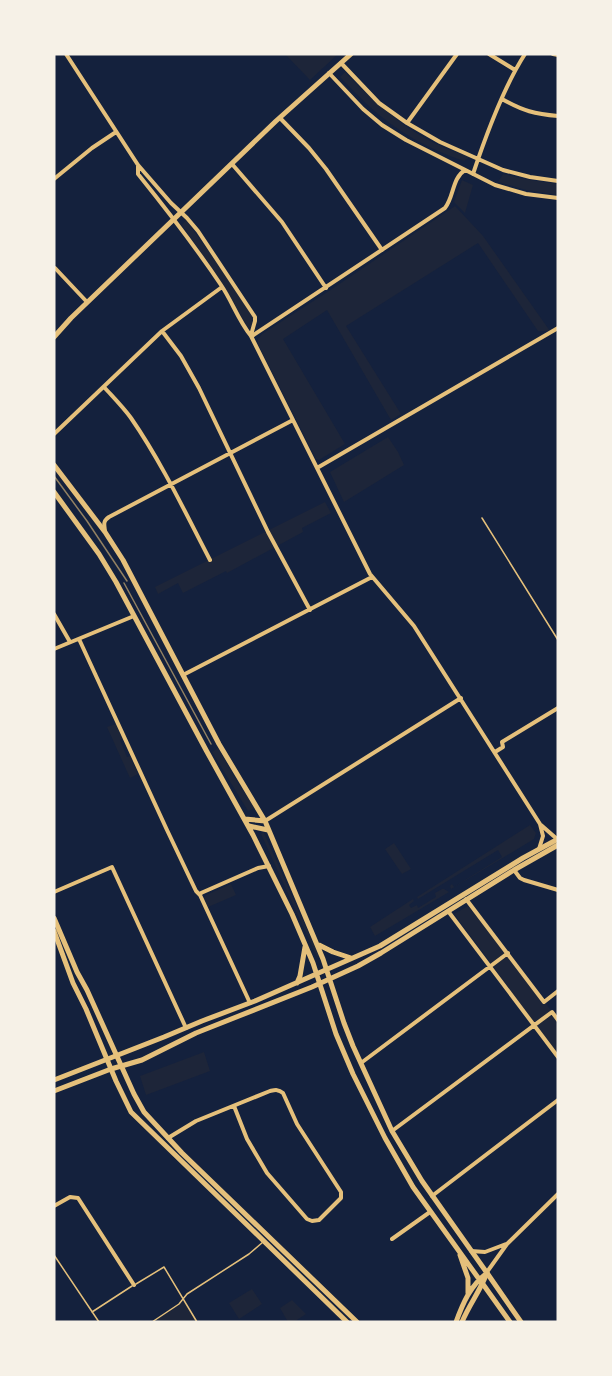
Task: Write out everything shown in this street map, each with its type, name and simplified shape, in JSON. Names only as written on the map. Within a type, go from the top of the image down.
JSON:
[{"type":"main road","points":[[54,337],[181,212],[351,54]]},
{"type":"main road","points":[[54,331],[71,318]]},
{"type":"main road","points":[[54,465],[105,532],[124,562],[219,744],[265,821],[328,970],[345,1026],[392,1131],[432,1196],[521,1322]]},
{"type":"main road","points":[[54,492],[99,554],[249,826],[305,945],[336,1034],[391,1150],[430,1212],[510,1322]]},
{"type":"main road","points":[[245,819],[265,821]]},
{"type":"main road","points":[[253,835],[265,821]]},
{"type":"main road","points":[[249,826],[268,830]]},
{"type":"main road","points":[[54,1080],[250,1003],[380,946],[558,839]]},
{"type":"main road","points":[[54,1091],[159,1052],[206,1029],[358,966],[558,845]]},
{"type":"main road","points":[[54,918],[139,1106],[154,1125],[357,1322]]},
{"type":"main road","points":[[54,931],[73,982],[131,1112],[346,1322]]},
{"type":"main road","points":[[317,944],[353,958]]},
{"type":"main road","points":[[297,983],[305,945]]},
{"type":"main road","points":[[456,1322],[468,1293],[468,1278],[457,1248]]},
{"type":"main road","points":[[462,1322],[487,1273]]},
{"type":"main road","points":[[468,1293],[481,1282]]},
{"type":"street","points":[[66,54],[138,165],[198,231],[255,317],[251,336]]},
{"type":"street","points":[[407,123],[457,54]]},
{"type":"street","points":[[489,54],[515,70]]},
{"type":"street","points":[[473,174],[502,99],[525,54]]},
{"type":"street","points":[[553,54],[558,55]]},
{"type":"street","points":[[340,63],[379,103],[440,142],[503,170],[558,181]]},
{"type":"street","points":[[329,73],[363,109],[382,125],[406,140],[495,185],[526,194],[558,198]]},
{"type":"street","points":[[502,99],[536,114],[558,116]]},
{"type":"street","points":[[280,118],[326,169],[382,250]]},
{"type":"street","points":[[54,179],[116,132]]},
{"type":"street","points":[[232,164],[282,222],[326,288]]},
{"type":"street","points":[[138,165],[138,174],[174,219],[222,287],[244,328],[251,336],[372,577],[414,626],[540,825],[543,836],[539,849]]},
{"type":"street","points":[[251,336],[446,208],[451,200],[457,178],[465,171]]},
{"type":"street","points":[[55,268],[87,302]]},
{"type":"street","points":[[54,434],[162,331],[222,287]]},
{"type":"street","points":[[317,468],[558,328]]},
{"type":"street","points":[[162,331],[182,356],[309,610]]},
{"type":"street","points":[[104,387],[130,417],[153,452],[210,560]]},
{"type":"street","points":[[105,532],[105,519],[293,420]]},
{"type":"street","points":[[183,675],[372,577]]},
{"type":"street","points":[[54,614],[70,642]]},
{"type":"street","points":[[54,649],[134,616]]},
{"type":"street","points":[[79,639],[166,830],[200,895],[250,1003]]},
{"type":"street","points":[[265,821],[461,698]]},
{"type":"street","points":[[495,752],[503,747],[502,742],[558,708]]},
{"type":"street","points":[[540,825],[558,839]]},
{"type":"street","points":[[200,895],[260,867],[269,866]]},
{"type":"street","points":[[54,892],[112,867],[186,1028]]},
{"type":"street","points":[[514,870],[524,880],[558,890]]},
{"type":"street","points":[[466,899],[544,1002],[558,991]]},
{"type":"street","points":[[448,911],[558,1057]]},
{"type":"street","points":[[361,1064],[508,953]]},
{"type":"street","points":[[392,1131],[552,1012],[558,1020]]},
{"type":"street","points":[[168,1138],[196,1121],[270,1091],[277,1090],[283,1093],[297,1124],[341,1192],[341,1198],[319,1220],[307,1219],[267,1173],[247,1139],[234,1106]]},
{"type":"street","points":[[432,1196],[558,1100]]},
{"type":"street","points":[[487,1273],[510,1242],[558,1194]]},
{"type":"street","points":[[54,1206],[70,1197],[78,1198],[134,1285]]},
{"type":"street","points":[[392,1239],[430,1212]]},
{"type":"street","points":[[471,1251],[485,1252],[510,1242]]},
{"type":"lane","points":[[482,518],[558,640]]},
{"type":"lane","points":[[152,1322],[179,1305],[187,1294],[254,1250],[269,1237]]},
{"type":"lane","points":[[54,1255],[99,1322]]},
{"type":"lane","points":[[92,1312],[164,1267],[197,1322]]},
{"type":"shaded area","points":[[285,54],[338,54],[310,80]]},
{"type":"shaded area","points":[[345,72],[400,122],[443,147],[470,157],[464,161],[451,157],[402,132],[380,116],[340,77]]},
{"type":"shaded area","points":[[503,174],[558,184],[558,195],[526,190],[498,182]]},
{"type":"shaded area","points":[[462,180],[473,185],[465,213],[454,202]]},
{"type":"shaded area","points":[[455,206],[483,236],[550,331],[538,331],[478,243],[346,326],[401,414],[391,420],[327,310],[283,339],[345,444],[319,460],[316,459],[258,344],[258,339],[262,334]]},
{"type":"shaded area","points":[[186,220],[254,319],[252,327],[248,328],[224,286],[182,225]]},
{"type":"shaded area","points":[[388,437],[404,465],[344,502],[330,472]]},
{"type":"shaded area","points":[[325,502],[331,513],[302,528],[303,532],[227,573],[226,571],[183,593],[178,583],[158,594],[155,587]]},
{"type":"shaded area","points":[[116,724],[127,757],[130,756],[138,774],[130,778],[107,727]]},
{"type":"shaded area","points":[[218,748],[255,808],[248,811],[212,752]]},
{"type":"shaded area","points":[[530,825],[536,833],[534,839],[451,889],[452,884],[454,887],[502,857],[498,850],[418,899],[417,897]]},
{"type":"shaded area","points":[[264,833],[319,956],[317,957],[261,834]]},
{"type":"shaded area","points":[[394,843],[411,869],[402,874],[385,849]]},
{"type":"shaded area","points":[[231,884],[236,895],[208,907],[204,898],[206,895]]},
{"type":"shaded area","points":[[442,889],[449,892],[375,936],[370,927],[413,899],[414,901],[409,905],[411,908],[417,905],[418,908],[436,897],[435,893]]},
{"type":"shaded area","points":[[468,906],[558,1019],[558,1057],[454,914]]},
{"type":"shaded area","points":[[204,1052],[210,1071],[146,1095],[140,1076]]},
{"type":"shaded area","points":[[252,1289],[262,1304],[239,1319],[229,1303]]},
{"type":"shaded area","points":[[292,1300],[306,1314],[294,1322],[288,1322],[280,1308]]},
{"type":"shaded area","points":[[185,1301],[198,1322],[152,1322]]},
{"type":"tram line","points":[[54,476],[127,581]]},
{"type":"railway","points":[[124,583],[211,744]]}]
